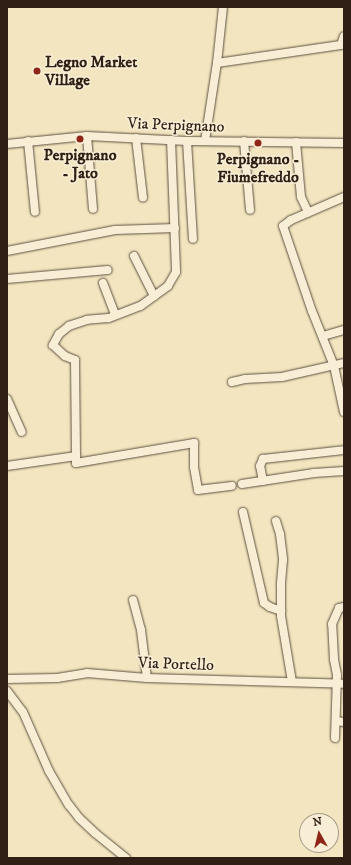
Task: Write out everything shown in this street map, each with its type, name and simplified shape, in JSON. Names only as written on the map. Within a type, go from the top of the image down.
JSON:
[{"type":"street","points":[[205,141],[217,63],[223,7]]},
{"type":"street","points":[[217,63],[341,45],[344,36]]},
{"type":"street","points":[[87,136],[93,209]]},
{"type":"street","name":"Via Perpignano","points":[[7,144],[87,136],[187,141],[344,143]]},
{"type":"street","points":[[136,138],[143,198]]},
{"type":"street","points":[[171,140],[176,272],[168,286],[140,306],[108,318],[87,320],[70,326],[59,334],[53,345],[65,356],[75,360],[76,463],[194,443],[194,467],[198,490],[232,486]]},
{"type":"street","points":[[28,141],[36,212]]},
{"type":"street","points":[[187,141],[192,240]]},
{"type":"street","points":[[244,141],[250,210]]},
{"type":"street","points":[[296,142],[301,197],[308,212]]},
{"type":"street","points":[[344,197],[308,212],[283,226],[312,311],[334,366],[344,412]]},
{"type":"street","points":[[7,251],[115,230],[174,228]]},
{"type":"street","points":[[134,256],[154,296]]},
{"type":"street","points":[[7,279],[108,270]]},
{"type":"street","points":[[103,283],[115,315]]},
{"type":"street","points":[[323,336],[344,330]]},
{"type":"street","points":[[232,382],[245,379],[282,377],[344,363]]},
{"type":"street","points":[[7,399],[22,432]]},
{"type":"street","points":[[263,481],[260,466],[263,459],[344,450]]},
{"type":"street","points":[[7,466],[76,456]]},
{"type":"street","points":[[242,484],[314,473],[344,471]]},
{"type":"street","points":[[243,512],[264,603],[281,611]]},
{"type":"street","points":[[276,521],[280,534],[283,560],[281,611],[292,682]]},
{"type":"street","points":[[133,600],[141,630],[147,678]]},
{"type":"street","points":[[335,738],[340,721],[341,684],[332,624],[342,607]]},
{"type":"street","name":"Via Portello","points":[[7,679],[57,678],[86,673],[147,678],[341,684]]},
{"type":"street","points":[[7,691],[23,712],[49,771],[69,805],[86,825],[126,858]]},
{"type":"place","name":"Legno Market Village","points":[[37,71]]},
{"type":"place","name":"Perpignano - Jato","points":[[80,139]]},
{"type":"place","name":"Perpignano - Fiumefreddo","points":[[258,143]]}]
